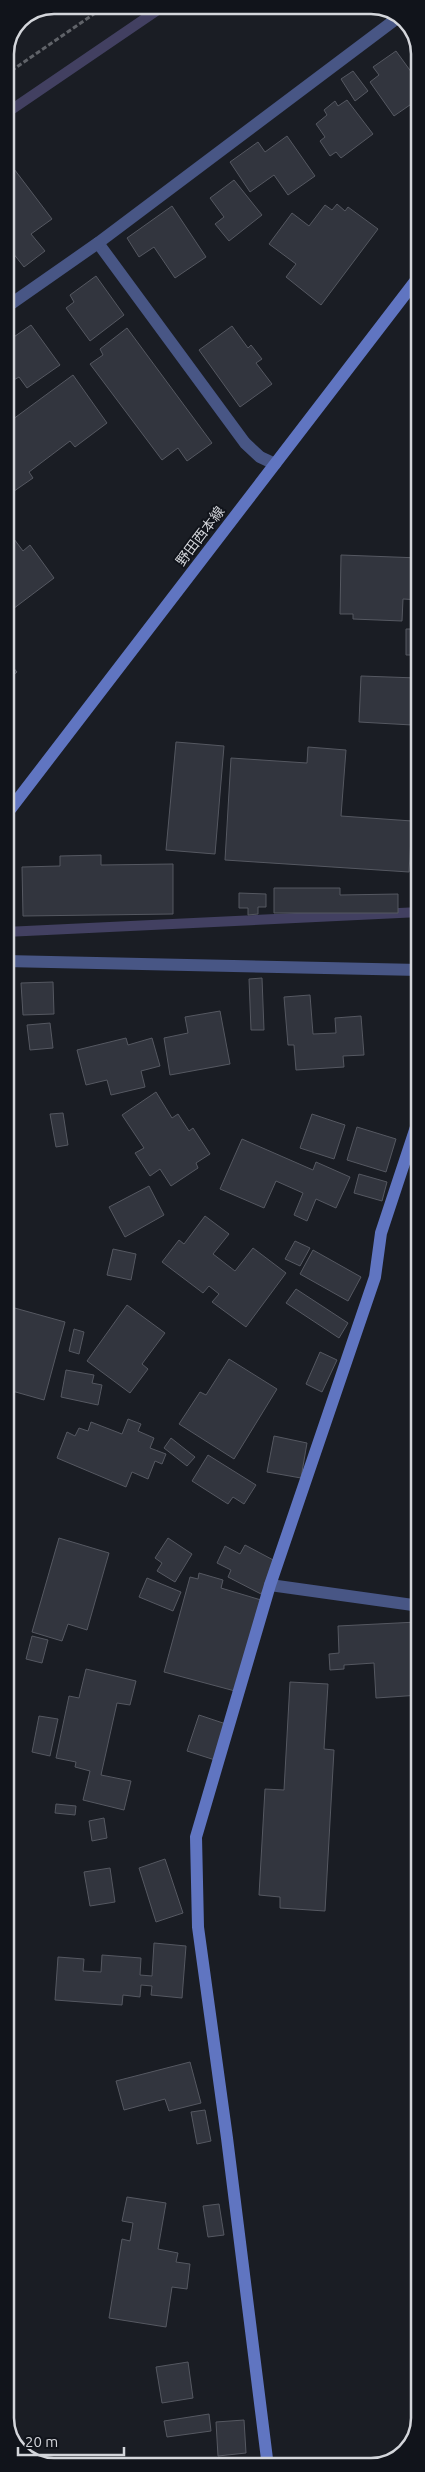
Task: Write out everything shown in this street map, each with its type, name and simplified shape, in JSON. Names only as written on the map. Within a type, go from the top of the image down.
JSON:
[{"type":"street","points":[[14,302],[98,243],[394,20]]},
{"type":"street","points":[[98,243],[245,443],[260,457],[275,464]]},
{"type":"street","name":"野田西本線","points":[[14,804],[411,288]]},
{"type":"street","points":[[14,961],[411,970]]},
{"type":"street","points":[[267,2458],[228,2138],[198,1927],[196,1837],[270,1584],[375,1277],[381,1233],[411,1142]]},
{"type":"street","points":[[270,1584],[411,1605]]},
{"type":"path","points":[[14,69],[94,14]]},
{"type":"building","points":[[396,51],[411,72],[411,104],[394,116],[370,82],[379,75],[373,67]]},
{"type":"building","points":[[353,71],[368,91],[355,101],[341,79]]},
{"type":"building","points":[[347,100],[373,134],[341,158],[336,152],[330,156],[320,141],[325,137],[316,124],[327,115],[324,110],[335,101],[338,106]]},
{"type":"building","points":[[287,136],[315,176],[288,195],[274,175],[250,192],[230,162],[258,142],[265,152]]},
{"type":"building","points":[[14,169],[52,219],[31,234],[45,251],[24,267],[14,254]]},
{"type":"building","points":[[234,180],[262,215],[229,241],[215,224],[224,217],[210,198]]},
{"type":"building","points":[[337,204],[345,211],[348,207],[378,229],[321,305],[286,277],[296,264],[269,244],[292,213],[309,226],[325,205],[332,210]]},
{"type":"building","points":[[172,206],[206,257],[175,278],[154,247],[139,257],[127,238]]},
{"type":"building","points":[[96,276],[124,315],[90,341],[66,308],[74,302],[70,295]]},
{"type":"building","points":[[31,325],[60,365],[27,388],[19,377],[14,380],[14,337]]},
{"type":"building","points":[[232,326],[248,348],[251,345],[262,359],[256,363],[272,384],[240,407],[199,350]]},
{"type":"building","points":[[127,328],[212,443],[187,461],[178,448],[162,460],[90,364],[103,355],[100,349]]},
{"type":"building","points":[[73,375],[107,423],[75,447],[70,441],[29,472],[33,478],[14,491],[14,418]]},
{"type":"building","points":[[14,539],[23,551],[30,545],[54,578],[14,608]]},
{"type":"building","points":[[341,555],[411,558],[411,599],[403,599],[402,621],[353,619],[353,614],[340,614]]},
{"type":"building","points":[[406,629],[411,629],[411,655],[406,655]]},
{"type":"building","points":[[361,676],[411,678],[411,725],[359,722]]},
{"type":"building","points":[[176,742],[224,746],[215,854],[166,850]]},
{"type":"building","points":[[308,747],[346,750],[341,816],[411,821],[409,872],[225,860],[231,758],[307,763]]},
{"type":"building","points":[[101,855],[101,865],[173,864],[173,914],[23,916],[22,867],[60,866],[60,856]]},
{"type":"building","points":[[274,888],[340,888],[340,895],[398,894],[398,913],[274,913]]},
{"type":"building","points":[[239,893],[266,894],[266,907],[258,907],[258,914],[248,915],[248,908],[239,908]]},
{"type":"building","points":[[262,978],[264,1030],[251,1030],[249,979]]},
{"type":"building","points":[[53,982],[54,1014],[23,1015],[21,983]]},
{"type":"building","points":[[310,995],[313,1034],[336,1033],[335,1018],[361,1016],[364,1055],[343,1056],[344,1067],[296,1070],[294,1045],[288,1045],[284,997]]},
{"type":"building","points":[[220,1011],[230,1064],[170,1075],[164,1038],[188,1033],[185,1017]]},
{"type":"building","points":[[50,1023],[53,1048],[30,1050],[27,1025]]},
{"type":"building","points":[[126,1038],[128,1045],[152,1038],[160,1066],[141,1071],[145,1087],[111,1095],[107,1080],[86,1085],[77,1050]]},
{"type":"building","points":[[156,1092],[172,1118],[178,1114],[189,1131],[193,1128],[210,1154],[196,1163],[198,1168],[171,1186],[160,1169],[150,1176],[135,1153],[144,1148],[122,1115]]},
{"type":"building","points":[[63,1113],[68,1145],[56,1147],[50,1114]]},
{"type":"building","points":[[312,1114],[345,1125],[334,1159],[300,1148]]},
{"type":"building","points":[[357,1127],[396,1139],[386,1172],[347,1160]]},
{"type":"building","points":[[242,1139],[313,1170],[316,1162],[350,1177],[336,1208],[316,1199],[307,1221],[294,1215],[303,1193],[276,1181],[264,1208],[220,1189]]},
{"type":"building","points":[[359,1174],[387,1182],[382,1201],[354,1193]]},
{"type":"building","points":[[149,1186],[164,1215],[125,1237],[109,1207]]},
{"type":"building","points":[[205,1216],[229,1234],[213,1254],[235,1271],[253,1248],[286,1273],[246,1327],[212,1302],[219,1294],[209,1286],[203,1293],[162,1262],[179,1240],[184,1244]]},
{"type":"building","points":[[295,1241],[310,1248],[300,1266],[285,1259]]},
{"type":"building","points":[[113,1249],[136,1254],[131,1280],[107,1275]]},
{"type":"building","points":[[313,1250],[361,1277],[348,1301],[300,1274]]},
{"type":"building","points":[[296,1289],[348,1323],[339,1338],[286,1303]]},
{"type":"building","points":[[127,1305],[165,1333],[142,1364],[148,1369],[130,1393],[87,1361]]},
{"type":"building","points":[[14,1308],[65,1322],[44,1400],[14,1392]]},
{"type":"building","points":[[74,1329],[84,1332],[79,1354],[69,1351]]},
{"type":"building","points":[[320,1352],[337,1360],[322,1392],[306,1384]]},
{"type":"building","points":[[229,1359],[277,1389],[234,1459],[179,1424],[200,1392],[206,1395]]},
{"type":"building","points":[[66,1370],[94,1375],[92,1383],[102,1385],[98,1405],[61,1397]]},
{"type":"building","points":[[128,1419],[141,1424],[138,1431],[154,1438],[150,1448],[166,1454],[162,1464],[155,1461],[148,1479],[132,1472],[126,1487],[57,1458],[67,1432],[75,1436],[79,1428],[88,1431],[91,1422],[122,1434]]},
{"type":"building","points":[[274,1436],[307,1443],[301,1478],[267,1472]]},
{"type":"building","points":[[171,1438],[195,1457],[187,1466],[164,1448]]},
{"type":"building","points":[[208,1455],[256,1485],[244,1504],[233,1497],[228,1504],[192,1481]]},
{"type":"building","points":[[59,1538],[109,1553],[87,1630],[68,1624],[62,1641],[32,1632]]},
{"type":"building","points":[[168,1538],[192,1554],[175,1582],[157,1571],[162,1563],[155,1558]]},
{"type":"building","points":[[245,1545],[277,1562],[261,1594],[228,1577],[231,1570],[217,1563],[225,1546],[240,1554]]},
{"type":"building","points":[[199,1573],[223,1580],[221,1588],[261,1600],[235,1691],[164,1672],[190,1577],[198,1579]]},
{"type":"building","points":[[147,1578],[181,1592],[173,1611],[139,1597]]},
{"type":"building","points":[[411,1622],[411,1696],[376,1698],[374,1663],[344,1665],[344,1669],[330,1670],[329,1654],[339,1653],[338,1626]]},
{"type":"building","points":[[32,1636],[48,1640],[42,1663],[26,1659]]},
{"type":"building","points":[[86,1669],[136,1681],[130,1705],[117,1703],[101,1775],[131,1781],[124,1810],[83,1800],[90,1771],[75,1767],[76,1762],[56,1758],[69,1696],[79,1698]]},
{"type":"building","points":[[290,1682],[328,1684],[324,1749],[334,1750],[325,1911],[280,1908],[280,1897],[259,1895],[265,1789],[284,1790]]},
{"type":"building","points":[[199,1715],[226,1724],[215,1760],[187,1751]]},
{"type":"building","points":[[39,1716],[58,1719],[50,1756],[32,1752]]},
{"type":"building","points":[[56,1804],[76,1806],[75,1815],[55,1813]]},
{"type":"building","points":[[104,1818],[107,1838],[92,1841],[89,1821]]},
{"type":"building","points":[[165,1859],[183,1913],[156,1922],[139,1868]]},
{"type":"building","points":[[110,1868],[115,1902],[90,1906],[84,1872]]},
{"type":"building","points":[[154,1943],[186,1946],[182,1998],[151,1995],[152,1986],[141,1985],[140,1997],[123,1995],[122,2005],[55,2000],[58,1957],[84,1959],[83,1971],[101,1972],[102,1955],[141,1958],[140,1975],[152,1976]]},
{"type":"building","points":[[190,2062],[201,2103],[169,2111],[165,2099],[124,2110],[116,2081]]},
{"type":"building","points":[[205,2110],[211,2141],[197,2144],[191,2112]]},
{"type":"building","points":[[127,2197],[166,2203],[158,2249],[178,2253],[176,2262],[190,2264],[187,2289],[172,2287],[166,2327],[109,2318],[122,2239],[130,2241],[133,2223],[122,2221]]},
{"type":"building","points":[[219,2204],[224,2235],[208,2237],[203,2206]]},
{"type":"building","points":[[188,2362],[193,2398],[162,2403],[156,2367]]},
{"type":"building","points":[[209,2414],[211,2431],[167,2437],[164,2421]]},
{"type":"building","points":[[244,2420],[246,2453],[218,2456],[216,2422]]},
{"type":"waterway","points":[[14,108],[152,14]]},
{"type":"waterway","points":[[14,932],[411,912]]}]
